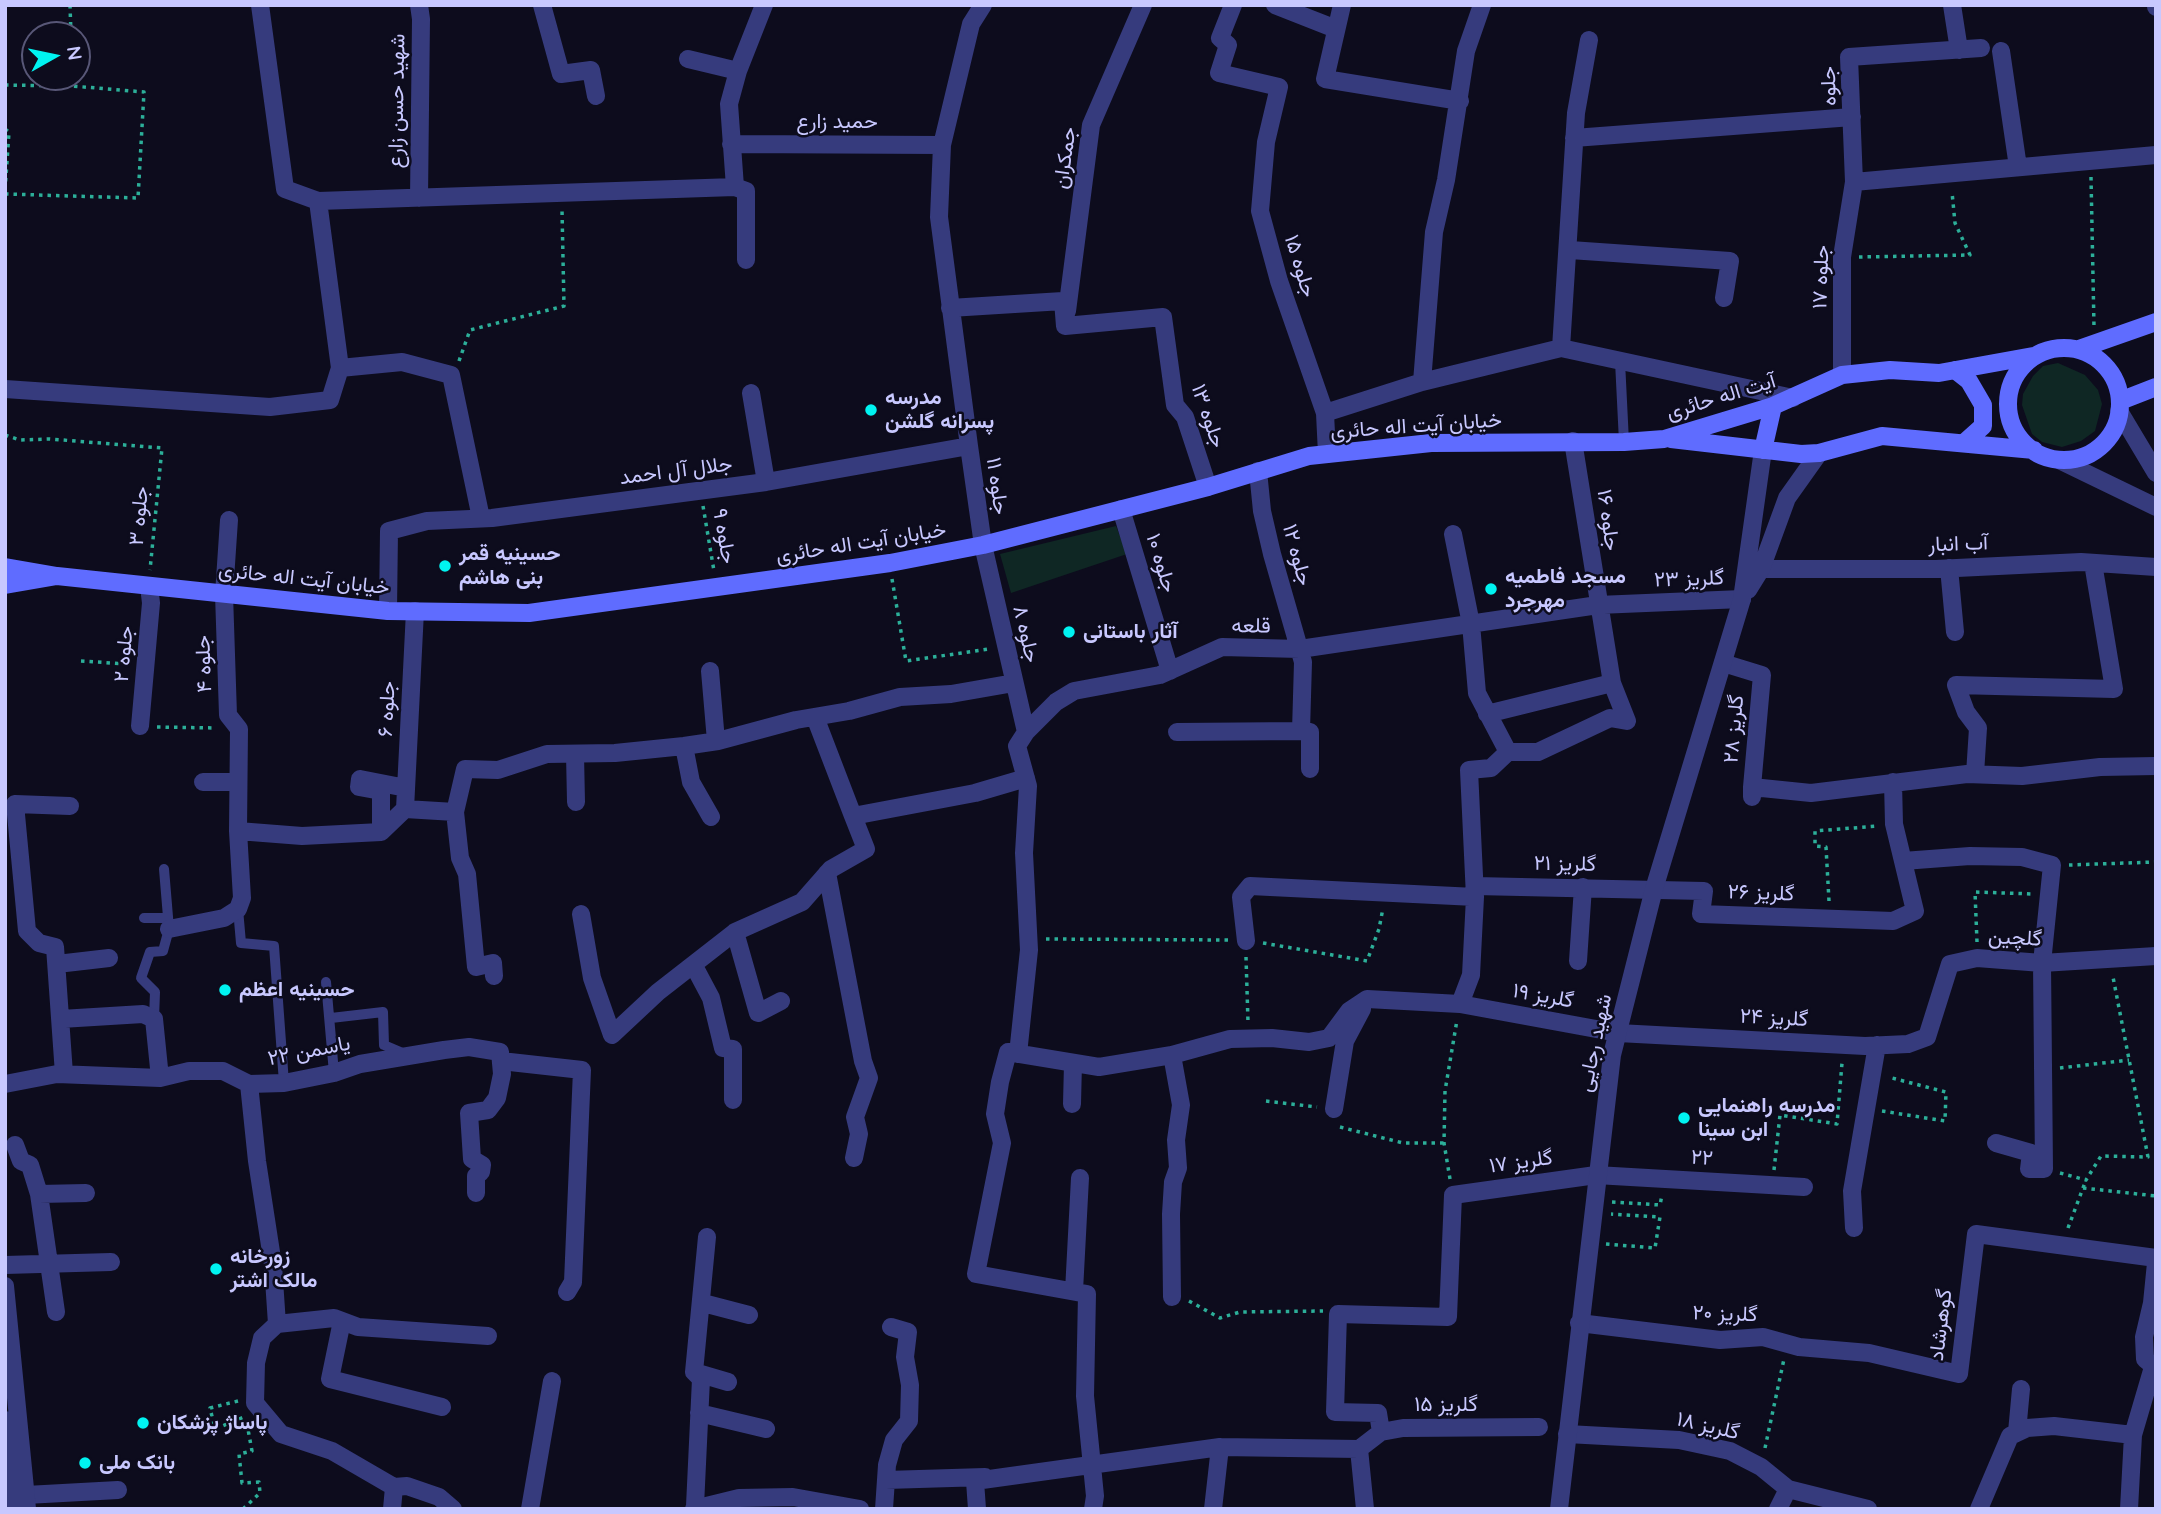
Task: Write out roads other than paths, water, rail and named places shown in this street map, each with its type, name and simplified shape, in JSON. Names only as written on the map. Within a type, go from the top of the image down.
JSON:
[{"type":"main road","points":[[2087,346],[2115,378],[2120,406],[2117,424],[2104,444],[2085,457],[2061,461],[2034,450],[2021,439],[2010,418],[2008,394],[2017,373],[2033,356],[2056,347],[2087,346],[2156,321]]},
{"type":"main road","name":"آیت اله حائری","points":[[1664,439],[1773,406],[1842,375],[1889,370],[1939,373],[2033,356]]},
{"type":"main road","points":[[1955,370],[1969,381],[1983,405],[1983,426],[1964,443]]},
{"type":"main road","points":[[2120,406],[2156,387]]},
{"type":"main road","points":[[1763,450],[1773,406]]},
{"type":"main road","name":"آیت اله حائری","points":[[1664,439],[1819,453],[1882,436],[2034,450]]},
{"type":"main road","name":"خیابان آیت اله حائری","points":[[57,576],[388,611],[529,613],[890,563],[983,545],[1327,454],[1431,443],[1624,442],[1664,439]]},
{"type":"main road","points":[[5,566],[57,576]]},
{"type":"main road","points":[[5,585],[57,576]]},
{"type":"street","points":[[260,5],[285,189],[318,201],[734,187],[746,191],[746,260]]},
{"type":"street","name":"شهید حسن زارع","points":[[419,5],[419,198]]},
{"type":"street","points":[[542,5],[561,74],[591,70],[596,96]]},
{"type":"street","points":[[734,187],[729,104],[737,71],[764,5]]},
{"type":"street","points":[[983,5],[971,24],[942,145],[939,217],[950,307],[1063,301],[1065,326]]},
{"type":"street","name":"جمکران","points":[[1065,326],[1091,125],[1143,5]]},
{"type":"street","name":"جلوه ۱۵","points":[[1233,5],[1220,38],[1228,45],[1219,73],[1279,87],[1266,142],[1260,211],[1279,281],[1325,413],[1327,454]]},
{"type":"street","points":[[1275,5],[1336,29]]},
{"type":"street","points":[[1342,5],[1325,79],[1460,101]]},
{"type":"street","points":[[1422,382],[1434,232],[1460,101],[1466,51],[1482,5]]},
{"type":"street","points":[[1952,5],[1959,50]]},
{"type":"street","points":[[1561,348],[1570,250],[1574,138],[1589,40]]},
{"type":"street","name":"جلوه","points":[[1854,181],[1849,57],[1981,48]]},
{"type":"street","points":[[2001,51],[2018,167]]},
{"type":"street","points":[[688,60],[737,71]]},
{"type":"street","points":[[1574,138],[1852,117]]},
{"type":"street","name":"حمید زارع","points":[[731,144],[942,145]]},
{"type":"street","points":[[1854,181],[2156,155]]},
{"type":"street","name":"جلوه ۱۷","points":[[1842,375],[1843,257],[1854,181]]},
{"type":"street","points":[[5,389],[270,407],[330,400],[340,369],[318,201]]},
{"type":"street","points":[[1570,250],[1730,261],[1724,298]]},
{"type":"street","name":"جلوه ۱۱","points":[[950,307],[983,545]]},
{"type":"street","name":"جلوه ۱۳","points":[[1065,326],[1163,317],[1175,405],[1185,417],[1208,487]]},
{"type":"street","points":[[1325,413],[1422,382],[1561,348],[1793,398]]},
{"type":"street","points":[[340,369],[402,362],[451,375],[481,518]]},
{"type":"street","points":[[751,393],[766,482]]},
{"type":"street","points":[[2120,406],[2156,473]]},
{"type":"street","name":"جلوه ۱۶","points":[[1508,752],[1538,752],[1610,718],[1626,721],[1612,683],[1573,441]]},
{"type":"street","name":"جلال آل احمد","points":[[388,611],[389,531],[427,521],[481,518],[766,482],[968,446]]},
{"type":"street","points":[[1742,599],[1763,450]]},
{"type":"street","points":[[1742,599],[1761,569],[1787,498],[1819,453]]},
{"type":"street","points":[[2061,461],[2156,507]]},
{"type":"street","name":"جلوه ۱۲","points":[[1258,471],[1262,511],[1272,554],[1303,662],[1301,731]]},
{"type":"street","name":"جلوه ۱۰","points":[[1121,509],[1170,671]]},
{"type":"street","name":"جلوه ۴","points":[[229,520],[224,594],[228,715],[239,729],[238,782]]},
{"type":"street","points":[[1453,534],[1471,624],[1477,693],[1508,752],[1491,768],[1469,770],[1475,891],[1471,975],[1460,1004]]},
{"type":"street","name":"جلوه ۸","points":[[983,545],[1014,683],[1026,778],[1028,939],[1018,1054]]},
{"type":"street","points":[[1975,774],[1978,728],[1966,712],[1956,685],[2114,689],[2093,563]]},
{"type":"street","name":"آب انبار","points":[[1761,569],[1949,568],[2093,563],[2156,567]]},
{"type":"street","points":[[1949,568],[1955,632]]},
{"type":"street","name":"جلوه ۲","points":[[140,726],[151,603],[149,586]]},
{"type":"street","name":"گلریز ۲۳","points":[[1471,624],[1598,605],[1742,599]]},
{"type":"street","name":"شهید رجایی","points":[[1559,1509],[1612,1055],[1654,888],[1742,599]]},
{"type":"street","name":"جلوه ۶","points":[[405,808],[415,611]]},
{"type":"street","name":"قلعه","points":[[1022,739],[1056,702],[1074,691],[1160,675],[1222,647],[1300,649],[1471,624]]},
{"type":"street","name":"گلریز ۲۸","points":[[1723,663],[1762,675],[1752,792],[1811,793],[1894,782]]},
{"type":"street","points":[[710,671],[716,741]]},
{"type":"street","points":[[494,976],[493,963],[475,967],[467,874],[460,859],[455,812],[465,769],[498,770],[547,754],[615,754],[716,741],[900,697],[951,694],[1014,683]]},
{"type":"street","points":[[1487,714],[1612,683]]},
{"type":"street","points":[[582,914],[592,978],[612,1035],[658,992],[735,932],[802,902],[827,873],[866,849],[815,717]]},
{"type":"street","points":[[1177,732],[1310,732],[1310,769]]},
{"type":"street","points":[[684,746],[691,782],[711,817]]},
{"type":"street","points":[[575,754],[576,802]]},
{"type":"street","points":[[1996,1143],[2031,1153],[2029,1169],[2044,1169],[2042,963],[2052,865],[2022,857],[1970,856],[1903,861],[1894,824],[1894,782],[1975,774],[2022,776],[2101,767],[2156,766]]},
{"type":"street","points":[[853,816],[975,793],[1026,778]]},
{"type":"street","points":[[381,832],[381,791],[359,787],[360,779],[406,788]]},
{"type":"street","points":[[168,924],[224,918],[238,909],[242,898],[238,782],[203,782]]},
{"type":"street","points":[[64,1074],[55,947],[38,943],[27,931],[15,804],[70,806]]},
{"type":"street","points":[[238,831],[302,836],[381,832],[405,808],[455,812]]},
{"type":"street","name":"گلریز ۲۶","points":[[1654,888],[1704,891],[1700,914],[1787,915],[1831,921],[1893,921],[1915,911],[1903,861]]},
{"type":"street","points":[[827,873],[863,1060],[869,1078],[855,1117],[859,1134],[854,1158]]},
{"type":"street","name":"گلریز ۲۱","points":[[1246,941],[1241,897],[1250,886],[1385,893],[1583,887],[1654,888]]},
{"type":"street","points":[[1578,961],[1583,887]]},
{"type":"street","points":[[735,932],[758,1013],[781,1001]]},
{"type":"street","name":"گلچین","points":[[1927,1037],[1940,1004],[1940,988],[1950,964],[1977,958],[2042,963],[2156,956]]},
{"type":"street","points":[[57,964],[109,958]]},
{"type":"street","points":[[694,965],[711,998],[723,1048],[733,1049],[733,1100]]},
{"type":"street","points":[[1093,1509],[1095,1496],[1085,1396],[1087,1294],[975,1274],[1002,1143],[995,1114],[1008,1052],[1099,1067],[1172,1055],[1230,1040],[1308,1042],[1329,1038],[1349,1011],[1367,999]]},
{"type":"street","points":[[1334,1109],[1345,1041],[1367,999]]},
{"type":"street","name":"گلریز ۱۹","points":[[1367,999],[1460,1004],[1618,1033]]},
{"type":"street","points":[[61,1018],[144,1014],[154,1019],[160,1078]]},
{"type":"street","name":"گلریز ۲۴","points":[[1618,1033],[1877,1045],[1908,1044],[1927,1037]]},
{"type":"street","points":[[1854,1228],[1852,1191],[1877,1045]]},
{"type":"street","name":"یاسمن ۲۲","points":[[5,1084],[64,1074],[160,1078],[189,1072],[223,1071],[249,1084],[284,1083],[334,1073],[360,1064],[469,1047],[500,1057],[585,1063],[573,1282],[567,1292]]},
{"type":"street","points":[[1172,1055],[1181,1105],[1176,1140],[1178,1168],[1171,1214],[1172,1297]]},
{"type":"street","points":[[476,1193],[476,1176],[481,1172],[482,1165],[472,1159],[468,1113],[488,1110],[497,1098],[502,1074],[500,1057]]},
{"type":"street","points":[[1072,1104],[1073,1063]]},
{"type":"street","points":[[249,1084],[257,1161],[273,1265],[277,1324]]},
{"type":"street","points":[[15,1145],[21,1161],[30,1165],[39,1194],[56,1312]]},
{"type":"street","name":"۲۲","points":[[1596,1174],[1804,1188]]},
{"type":"street","name":"گلریز ۱۷","points":[[1381,1432],[1378,1413],[1335,1412],[1339,1314],[1448,1317],[1452,1195],[1596,1174]]},
{"type":"street","points":[[1074,1291],[1080,1178]]},
{"type":"street","points":[[39,1194],[86,1193]]},
{"type":"street","name":"گوهرشاد","points":[[1869,1353],[1959,1374],[1976,1234],[2156,1260]]},
{"type":"street","points":[[694,1372],[703,1303],[707,1237]]},
{"type":"street","points":[[2129,1509],[2133,1435],[2154,1367],[2145,1359],[2144,1337],[2152,1303],[2156,1260]]},
{"type":"street","points":[[5,1265],[111,1262]]},
{"type":"street","points":[[5,1286],[27,1502],[118,1490]]},
{"type":"street","points":[[703,1303],[749,1315]]},
{"type":"street","points":[[453,1509],[439,1497],[408,1486],[394,1487],[365,1474],[332,1451],[281,1434],[255,1403],[256,1363],[262,1338],[277,1324],[334,1318],[358,1327],[488,1336]]},
{"type":"street","points":[[342,1321],[330,1379],[442,1407]]},
{"type":"street","name":"گلریز ۲۰","points":[[1579,1323],[1720,1340],[1763,1337],[1787,1344],[1869,1353]]},
{"type":"street","points":[[884,1509],[886,1480],[894,1440],[909,1421],[910,1385],[905,1357],[908,1332],[891,1327]]},
{"type":"street","points":[[694,1372],[728,1382]]},
{"type":"street","points":[[694,1372],[701,1379],[694,1507],[739,1498],[793,1497],[860,1509]]},
{"type":"street","points":[[530,1509],[552,1381]]},
{"type":"street","points":[[2017,1432],[2021,1389]]},
{"type":"street","points":[[699,1413],[765,1429]]},
{"type":"street","points":[[1979,1509],[2010,1436],[2027,1427],[2054,1426],[2133,1435]]},
{"type":"street","name":"گلریز ۱۵","points":[[1381,1432],[1403,1428],[1539,1427]]},
{"type":"street","points":[[6,1429],[13,1509]]},
{"type":"street","points":[[977,1509],[975,1481],[1220,1447],[1359,1449],[1381,1432]]},
{"type":"street","name":"گلریز ۱۸","points":[[1567,1434],[1679,1440],[1730,1451],[1761,1467],[1788,1489],[1868,1509]]},
{"type":"street","points":[[1213,1509],[1220,1447]]},
{"type":"street","points":[[1359,1449],[1365,1509]]},
{"type":"street","points":[[886,1480],[1020,1475]]},
{"type":"street","points":[[392,1509],[394,1487]]},
{"type":"street","points":[[1778,1509],[1788,1489]]},
{"type":"lane","points":[[1619,361],[1624,442]]},
{"type":"lane","points":[[154,1019],[155,992],[141,978],[150,952],[163,951],[168,924],[164,869]]},
{"type":"lane","points":[[238,909],[241,943],[274,946],[284,1083]]},
{"type":"lane","points":[[144,918],[168,924]]},
{"type":"lane","points":[[326,982],[334,1073]]},
{"type":"lane","points":[[331,1018],[383,1012],[384,1045],[410,1056]]},
{"type":"place","name":"مدرسه پسرانه گلشن","points":[[871,410]]},
{"type":"place","name":"حسینیه قمر بنی هاشم","points":[[445,566]]},
{"type":"place","name":"مسجد فاطمیه مهرجرد","points":[[1491,589]]},
{"type":"place","name":"آثار باستانی","points":[[1069,632]]},
{"type":"place","name":"حسینیه اعظم","points":[[225,990]]},
{"type":"place","name":"مدرسه راهنمایی ابن سینا","points":[[1684,1118]]},
{"type":"place","name":"زورخانه مالک اشتر","points":[[216,1269]]},
{"type":"place","name":"پاساژ پزشکان","points":[[143,1423]]},
{"type":"place","name":"بانک ملی","points":[[85,1463]]}]
